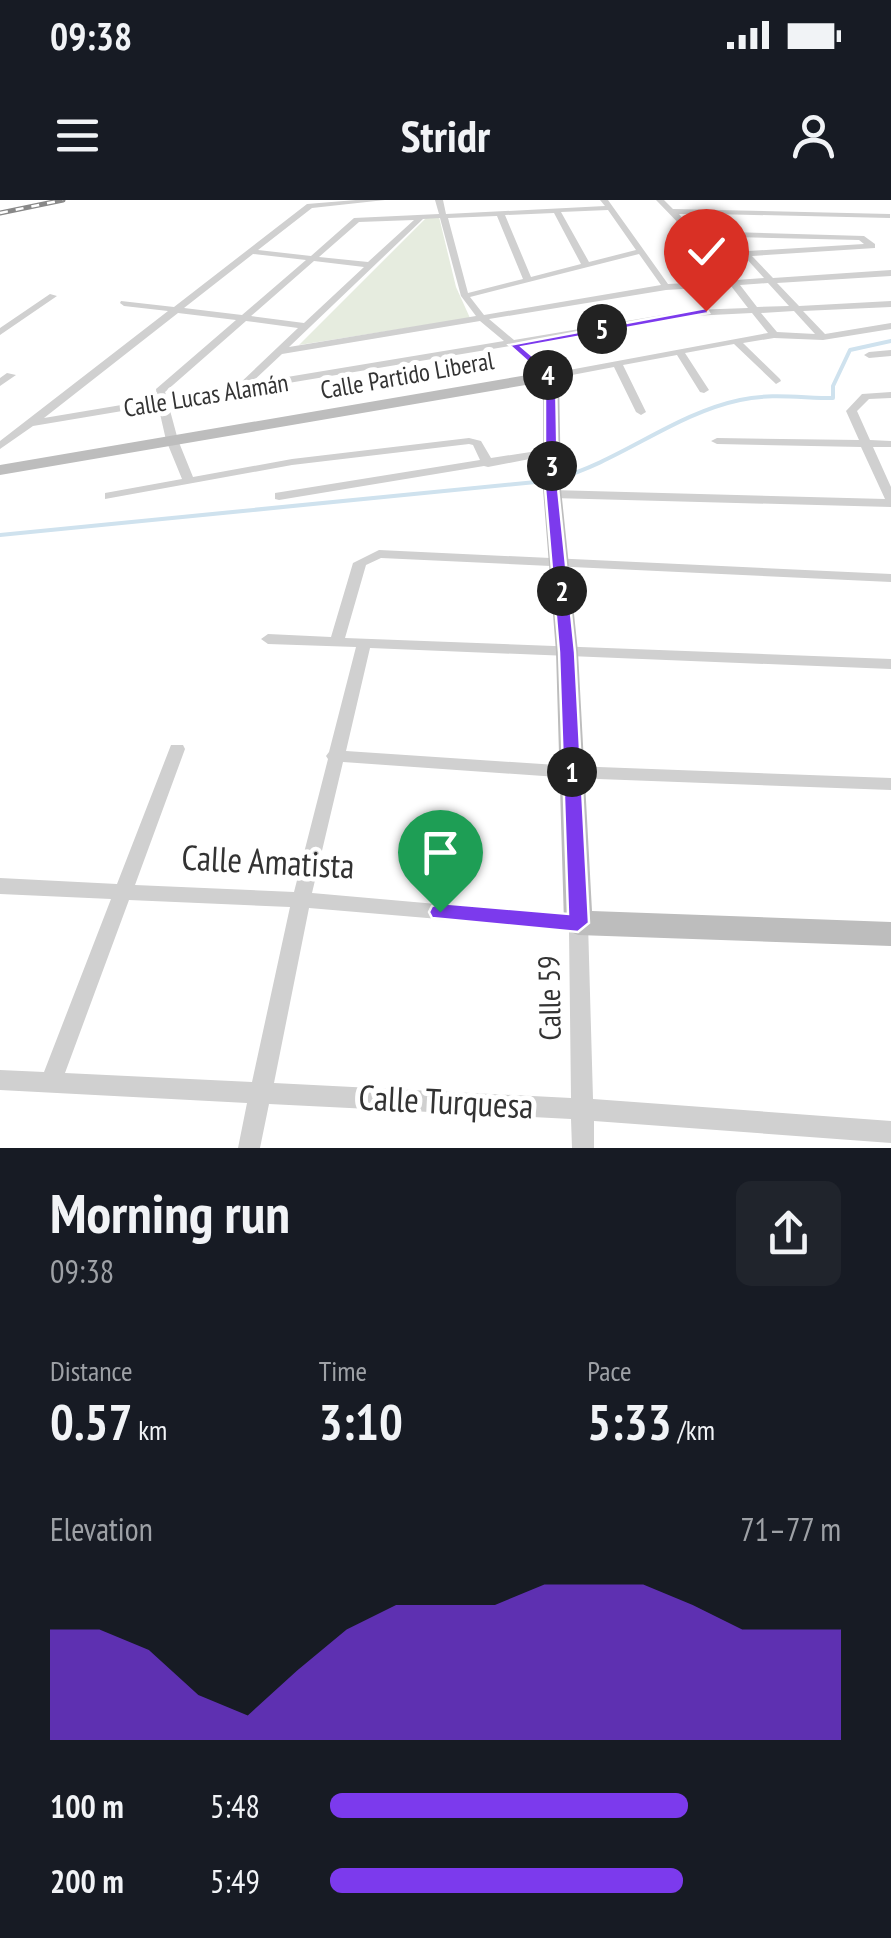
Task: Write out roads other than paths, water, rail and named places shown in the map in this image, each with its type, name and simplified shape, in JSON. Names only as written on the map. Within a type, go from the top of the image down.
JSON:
[{"type":"street","points":[[0,446],[310,206],[382,200]]},
{"type":"street","points":[[439,200],[464,296],[482,318],[551,376]]},
{"type":"street","points":[[660,200],[711,253],[728,281],[774,335]]},
{"type":"street","points":[[878,200],[891,216]]},
{"type":"street","points":[[189,481],[160,403],[160,391],[354,222],[606,204],[666,287]]},
{"type":"street","points":[[556,210],[586,265]]},
{"type":"street","points":[[672,211],[891,216]]},
{"type":"street","points":[[706,211],[823,337]]},
{"type":"street","points":[[500,213],[528,282]]},
{"type":"street","points":[[238,390],[422,216]]},
{"type":"street","points":[[724,234],[862,238],[872,246],[742,254]]},
{"type":"street","points":[[253,252],[370,265]]},
{"type":"street","points":[[464,296],[639,252]]},
{"type":"street","points":[[282,351],[666,287],[891,273]]},
{"type":"street","points":[[0,332],[53,296]]},
{"type":"street","points":[[124,303],[306,326]]},
{"type":"street","name":"Calle Lucas Alamán","points":[[30,423],[514,345],[692,312],[891,304]]},
{"type":"street","name":"Calle Partido Liberal","points":[[0,470],[551,376],[736,340],[774,335],[823,337],[891,326]]},
{"type":"street","points":[[736,340],[776,381]]},
{"type":"street","points":[[679,351],[704,390]]},
{"type":"street","points":[[869,355],[891,353]]},
{"type":"street","points":[[617,363],[641,412]]},
{"type":"street","points":[[0,383],[11,375]]},
{"type":"street","name":"Calle 59","points":[[551,376],[552,476],[567,652],[572,772],[583,1148]]},
{"type":"street","points":[[279,496],[488,464],[552,476],[891,501],[851,412],[861,399],[891,395]]},
{"type":"street","points":[[109,496],[325,457],[472,441],[488,464]]},
{"type":"street","points":[[717,441],[891,444]]},
{"type":"street","points":[[337,642],[365,558],[378,554],[891,578]]},
{"type":"street","points":[[268,639],[891,664]]},
{"type":"street","points":[[249,1148],[300,900],[364,644]]},
{"type":"street","points":[[51,1082],[177,749]]},
{"type":"street","points":[[334,756],[572,772],[891,784]]},
{"type":"street","name":"Calle Amatista","points":[[0,886],[300,900],[578,923],[891,934]]},
{"type":"street","name":"Calle Turquesa","points":[[0,1080],[581,1108],[891,1132]]},
{"type":"waterway","points":[[556,479],[716,407],[763,397],[833,398],[833,386],[850,350],[891,341]]},
{"type":"waterway","points":[[0,535],[546,481]]},
{"type":"railway","points":[[0,213],[63,200]]}]
